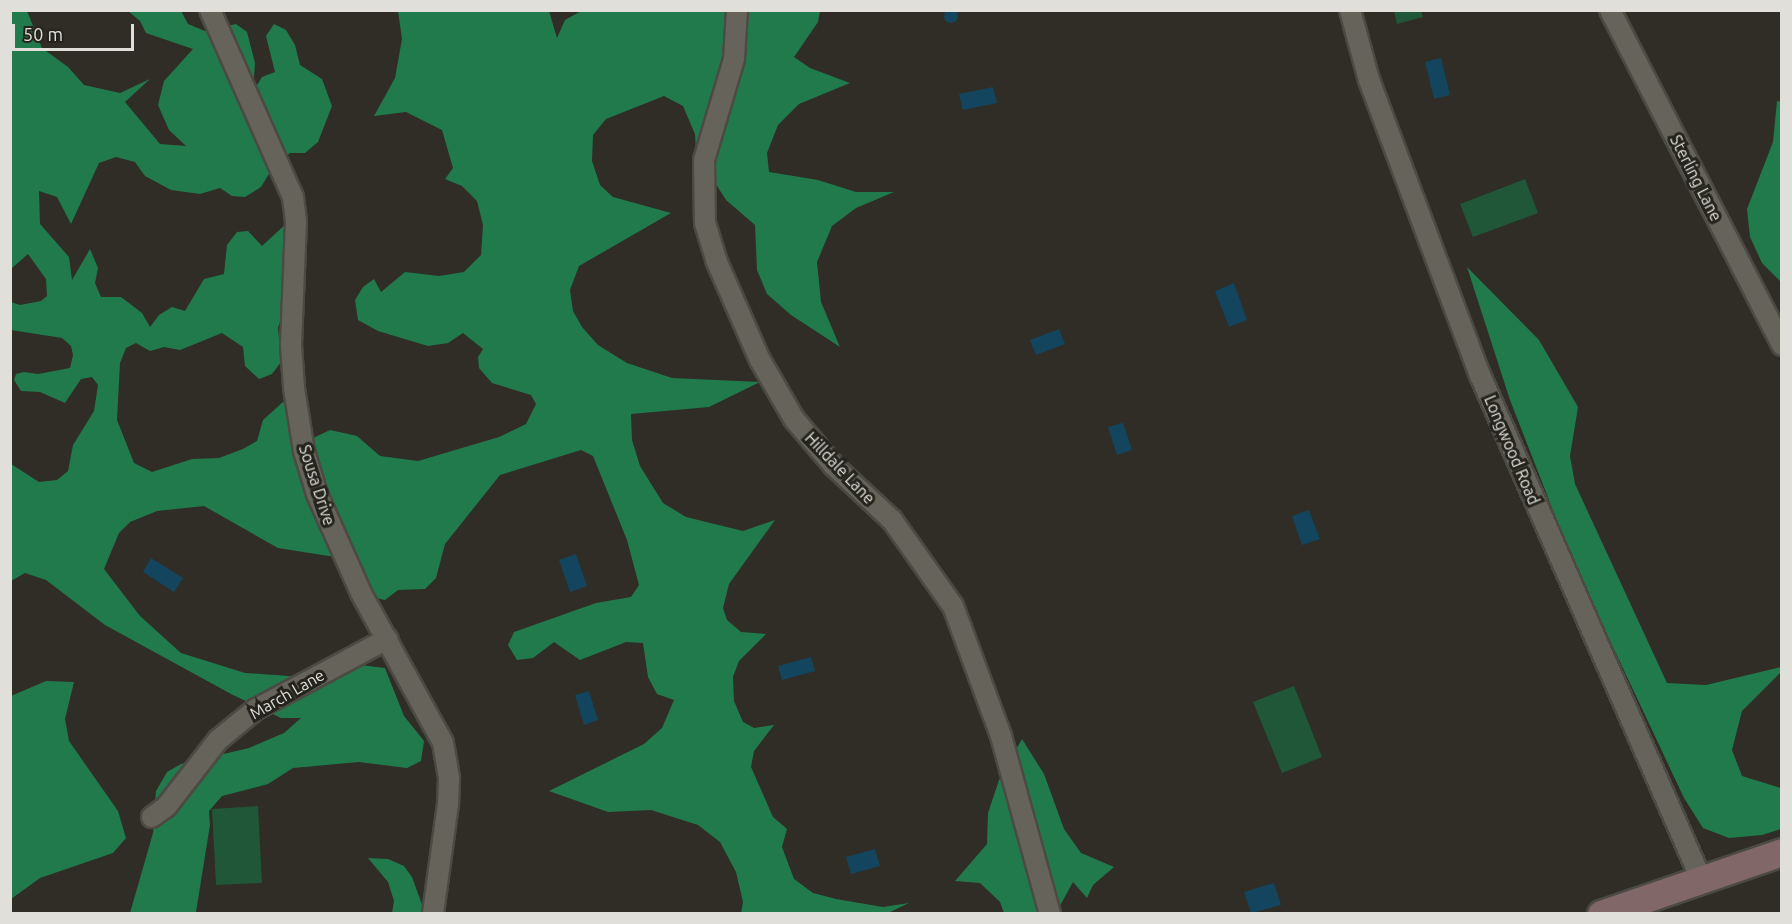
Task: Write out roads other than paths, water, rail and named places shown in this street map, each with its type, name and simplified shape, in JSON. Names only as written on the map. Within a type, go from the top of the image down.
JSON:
[{"type":"main road","points":[[1601,914],[1782,852]]},
{"type":"street","name":"Sousa Drive","points":[[210,10],[293,197],[296,221],[291,345],[304,451],[339,548],[428,710],[447,760],[448,804],[433,914]]},
{"type":"street","name":"Hilldale Lane","points":[[737,10],[734,59],[704,160],[705,223],[716,260],[760,360],[794,419],[834,466],[892,520],[953,606],[994,714],[1050,914]]},
{"type":"street","name":"Longwood Road","points":[[1350,10],[1369,80],[1480,375],[1701,879]]},
{"type":"street","name":"Sterling Lane","points":[[1610,10],[1782,345]]},
{"type":"street","name":"March Lane","points":[[152,818],[166,807],[218,740],[256,709],[387,639]]},
{"type":"water","points":[[948,9],[954,9],[958,16],[954,23],[948,23],[944,19],[944,13]]},
{"type":"water","points":[[1441,58],[1450,95],[1434,99],[1425,62]]},
{"type":"water","points":[[993,87],[997,103],[963,110],[959,94]]},
{"type":"water","points":[[1234,283],[1247,320],[1229,327],[1215,291]]},
{"type":"water","points":[[1059,329],[1065,344],[1036,355],[1030,340]]},
{"type":"water","points":[[1123,423],[1132,450],[1117,455],[1108,427]]},
{"type":"water","points":[[1309,510],[1320,539],[1302,545],[1292,516]]},
{"type":"water","points":[[576,554],[587,586],[570,592],[559,560]]},
{"type":"water","points":[[151,558],[183,578],[174,592],[143,572]]},
{"type":"water","points":[[811,657],[815,671],[782,680],[778,666]]},
{"type":"water","points":[[589,691],[598,720],[584,725],[575,695]]},
{"type":"water","points":[[875,849],[880,866],[851,874],[846,857]]},
{"type":"water","points":[[1274,883],[1281,905],[1251,913],[1244,892]]}]
